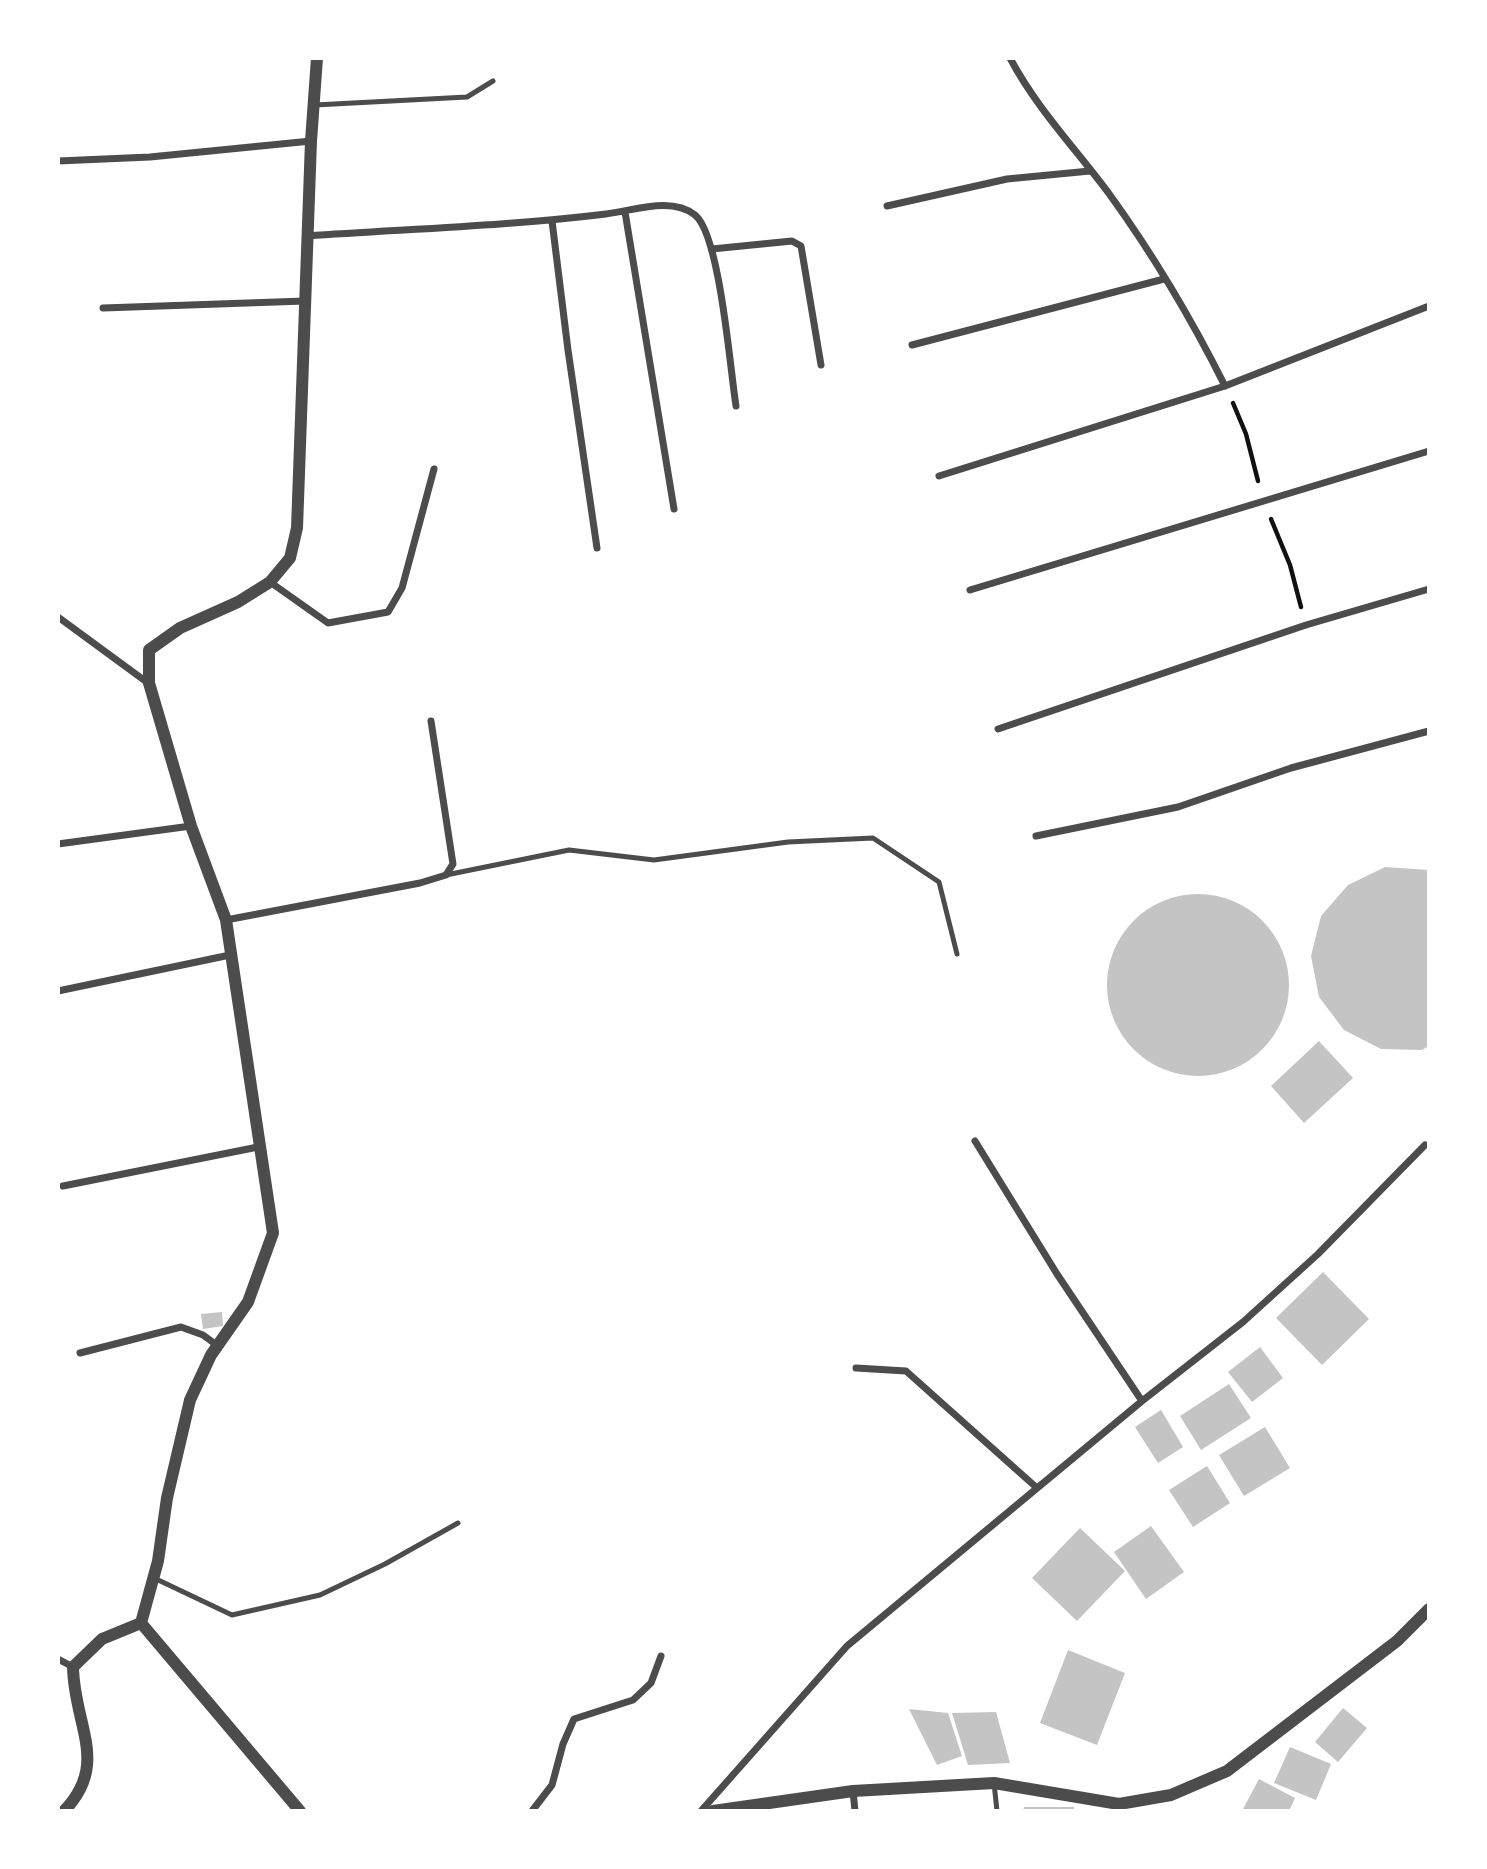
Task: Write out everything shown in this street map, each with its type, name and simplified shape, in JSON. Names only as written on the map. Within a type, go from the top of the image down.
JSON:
[{"type":"street","points":[[141,1623],[154,1577],[167,1498],[190,1400],[218,1346],[248,1302],[272,1233],[226,920],[191,826],[149,683],[149,650],[180,628],[238,601],[270,582],[290,558],[297,528],[311,141],[317,58]]},
{"type":"street","points":[[1010,58],[1027,90],[1110,195],[1164,279],[1183,302],[1225,386]]},
{"type":"street","points":[[58,161],[150,157],[311,141]]},
{"type":"street","points":[[887,206],[1007,179],[1090,171]]},
{"type":"street","points":[[308,236],[552,220],[625,212],[658,205],[694,215],[707,230],[712,249],[736,406]]},
{"type":"street","points":[[625,212],[674,509]]},
{"type":"street","points":[[552,220],[597,548]]},
{"type":"street","points":[[712,249],[792,241],[801,246],[821,365]]},
{"type":"street","points":[[912,345],[1164,279]]},
{"type":"street","points":[[103,308],[305,301]]},
{"type":"street","points":[[939,476],[1225,386],[1429,306]]},
{"type":"street","points":[[970,590],[1429,451]]},
{"type":"street","points":[[270,582],[328,623],[387,612],[402,588],[434,469]]},
{"type":"street","points":[[998,729],[1306,625],[1429,589]]},
{"type":"street","points":[[58,617],[149,683]]},
{"type":"street","points":[[226,920],[420,883],[446,875],[453,864],[430,721]]},
{"type":"street","points":[[1036,836],[1178,807],[1291,768],[1429,731]]},
{"type":"street","points":[[58,844],[191,826]]},
{"type":"street","points":[[58,990],[230,955]]},
{"type":"street","points":[[975,1141],[1057,1274],[1142,1401]]},
{"type":"street","points":[[701,1811],[847,1646],[1142,1401],[1243,1322],[1318,1254],[1425,1145]]},
{"type":"street","points":[[63,1186],[258,1147]]},
{"type":"street","points":[[80,1353],[181,1327],[203,1335],[218,1346]]},
{"type":"street","points":[[856,1368],[906,1371],[1037,1488]]},
{"type":"street","points":[[1119,1804],[1171,1795],[1227,1771],[1397,1641],[1429,1609]]},
{"type":"street","points":[[64,1811],[79,1796],[89,1772],[73,1693],[73,1667],[102,1639],[141,1623]]},
{"type":"street","points":[[141,1623],[300,1811]]},
{"type":"street","points":[[532,1811],[552,1785],[563,1744],[575,1719],[633,1700],[651,1683],[661,1656]]},
{"type":"street","points":[[58,1659],[73,1667]]},
{"type":"street","points":[[713,1811],[853,1791],[994,1783],[1119,1804],[1133,1811]]},
{"type":"street","points":[[853,1791],[855,1811]]},
{"type":"lane","points":[[314,105],[467,97],[493,81]]},
{"type":"lane","points":[[446,875],[569,850],[654,860],[788,842],[873,838],[939,882],[957,954]]},
{"type":"lane","points":[[154,1577],[232,1615],[320,1595],[385,1564],[458,1523]]},
{"type":"lane","points":[[994,1783],[997,1811]]},
{"type":"building","points":[[1385,867],[1429,870],[1429,1046],[1422,1050],[1381,1049],[1344,1030],[1319,997],[1311,956],[1321,916],[1348,885]]},
{"type":"building","points":[[1198,894],[1233,901],[1249,909],[1262,921],[1274,934],[1282,950],[1289,985],[1282,1020],[1274,1036],[1262,1049],[1249,1061],[1233,1069],[1198,1076],[1163,1069],[1147,1061],[1134,1049],[1122,1036],[1114,1020],[1107,985],[1114,950],[1122,934],[1134,921],[1147,909],[1163,901]]},
{"type":"building","points":[[1319,1041],[1353,1078],[1304,1123],[1271,1086]]},
{"type":"building","points":[[1323,1272],[1369,1319],[1322,1365],[1276,1318]]},
{"type":"building","points":[[222,1312],[223,1326],[203,1329],[201,1314]]},
{"type":"building","points":[[1260,1347],[1283,1378],[1252,1402],[1228,1372]]},
{"type":"building","points":[[1229,1384],[1251,1418],[1201,1450],[1180,1416]]},
{"type":"building","points":[[1161,1410],[1183,1447],[1158,1463],[1135,1427]]},
{"type":"building","points":[[1265,1427],[1290,1468],[1244,1496],[1219,1455]]},
{"type":"building","points":[[1207,1466],[1230,1503],[1193,1527],[1169,1490]]},
{"type":"building","points":[[1151,1526],[1184,1572],[1146,1599],[1114,1552]]},
{"type":"building","points":[[1080,1528],[1125,1571],[1077,1621],[1032,1578]]},
{"type":"building","points":[[1068,1650],[1125,1673],[1097,1745],[1040,1723]]},
{"type":"building","points":[[1343,1708],[1367,1728],[1338,1762],[1315,1742]]},
{"type":"building","points":[[909,1709],[948,1713],[962,1756],[937,1765]]},
{"type":"building","points":[[996,1712],[1010,1763],[968,1765],[952,1713]]},
{"type":"building","points":[[1290,1747],[1331,1764],[1316,1800],[1274,1783]]},
{"type":"building","points":[[1259,1779],[1295,1798],[1289,1811],[1242,1811]]},
{"type":"building","points":[[1024,1807],[1074,1807],[1074,1811],[1023,1811]]}]
